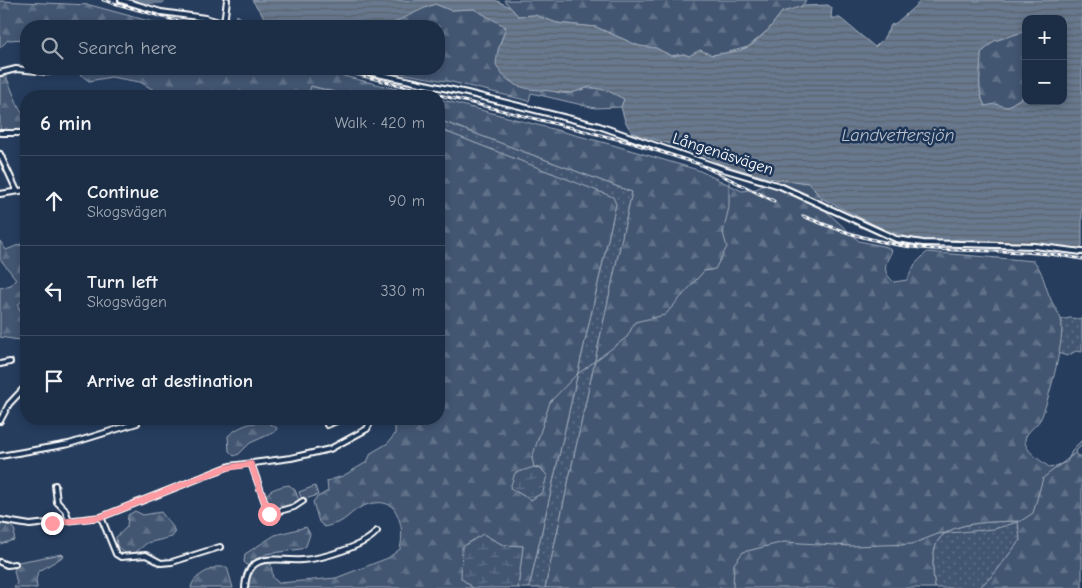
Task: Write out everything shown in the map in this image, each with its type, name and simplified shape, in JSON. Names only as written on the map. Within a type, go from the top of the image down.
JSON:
[{"type":"street","points":[[121,0],[161,12],[207,20]]},
{"type":"street","points":[[225,20],[228,0]]},
{"type":"street","points":[[0,73],[20,69]]},
{"type":"street","name":"Långenäsvägen","points":[[382,75],[599,126],[723,169],[780,186],[896,239],[923,243],[1034,246],[1082,252]]},
{"type":"street","points":[[0,133],[20,133]]},
{"type":"street","points":[[0,154],[17,191]]},
{"type":"street","points":[[0,194],[20,191]]},
{"type":"street","points":[[0,364],[10,362]]},
{"type":"street","points":[[0,421],[9,404],[20,392]]},
{"type":"street","points":[[0,456],[69,444],[131,425]]},
{"type":"street","points":[[0,520],[30,525],[101,517],[225,468],[330,449],[368,429],[370,425]]},
{"type":"street","points":[[251,464],[269,514],[294,507],[303,501]]},
{"type":"street","points":[[55,485],[57,502],[65,510],[69,520]]},
{"type":"street","points":[[101,517],[116,554],[120,557],[146,555],[161,563],[172,562],[220,547]]},
{"type":"street","points":[[245,588],[249,574],[261,560],[271,558],[304,560],[364,542],[377,531]]},
{"type":"street","points":[[0,562],[7,565],[15,564]]},
{"type":"green space","points":[[504,0],[806,0],[799,8],[782,12],[769,29],[748,47],[721,54],[671,56],[656,48],[639,46],[596,27],[557,23],[535,15],[518,16]]},
{"type":"green space","points":[[0,1],[90,5],[145,20],[20,20],[20,39],[8,40],[0,48]]},
{"type":"green space","points":[[435,4],[450,10],[474,9],[503,24],[506,31],[500,43],[498,63],[500,71],[505,78],[520,85],[565,94],[589,88],[605,90],[617,94],[624,99],[621,107],[595,108],[531,93],[529,101],[452,82],[411,75],[445,75],[445,20],[398,20]]},
{"type":"green space","points":[[237,15],[244,20],[234,20]]},
{"type":"green space","points":[[1022,32],[1022,98],[1007,107],[985,106],[982,100],[980,87],[981,53],[994,41]]},
{"type":"green space","points":[[81,75],[339,75],[401,90],[327,90],[311,86],[310,90],[154,90],[140,82],[111,77],[89,81]]},
{"type":"green space","points":[[6,76],[20,110],[20,129],[0,130],[0,77]]},
{"type":"green space","points":[[310,86],[326,90],[309,90]]},
{"type":"green space","points":[[445,101],[613,145],[698,170],[742,191],[756,189],[779,179],[809,183],[821,198],[827,212],[859,241],[887,247],[892,251],[886,271],[894,282],[907,280],[915,264],[927,252],[1034,261],[1061,319],[1062,327],[1056,367],[1045,407],[1040,419],[1027,434],[1025,440],[1031,452],[1050,468],[1067,462],[1073,449],[1082,440],[1082,445],[1075,452],[1077,456],[1082,456],[1082,588],[979,588],[995,573],[1020,540],[1018,521],[972,524],[949,531],[941,537],[933,555],[935,588],[545,588],[632,192],[445,122]]},
{"type":"green space","points":[[445,122],[632,192],[545,588],[529,588],[616,204],[612,197],[445,131]]},
{"type":"green space","points":[[445,131],[613,197],[616,204],[529,588],[518,588],[523,546],[503,545],[483,534],[461,578],[473,588],[249,588],[252,574],[262,564],[271,564],[273,578],[279,583],[336,578],[388,558],[400,549],[402,531],[400,522],[394,509],[389,505],[372,503],[366,505],[340,522],[325,527],[319,522],[313,502],[328,491],[327,481],[343,476],[367,462],[371,453],[388,443],[395,434],[395,425],[445,425]],"holes":[[[510,488],[543,492],[531,500]]]},
{"type":"green space","points":[[0,241],[6,250],[20,244],[19,340],[0,337],[0,288],[11,285],[16,279],[0,259]]},
{"type":"green space","points":[[1070,318],[1082,319],[1082,352],[1076,351],[1067,356],[1058,353],[1062,329],[1061,320]]},
{"type":"green space","points":[[246,425],[272,425],[277,428],[275,432],[250,443],[239,454],[234,456],[229,451],[228,436]]},
{"type":"green space","points":[[534,467],[541,469],[547,475],[543,492],[531,500],[510,488],[515,473]]},
{"type":"green space","points":[[289,485],[295,490],[299,500],[287,508],[272,511],[267,505],[265,496],[272,490]]},
{"type":"green space","points":[[315,486],[318,495],[302,500],[299,492]]},
{"type":"green space","points":[[135,511],[143,515],[161,512],[173,527],[175,533],[172,537],[147,543],[135,553],[125,553],[117,546],[116,537],[127,527],[128,515]]},
{"type":"green space","points":[[1019,521],[1020,540],[995,573],[979,588],[935,588],[933,555],[941,537],[949,531],[973,524]]},
{"type":"green space","points":[[0,523],[11,526],[15,531],[14,540],[0,544]]},
{"type":"green space","points":[[306,527],[310,534],[306,546],[301,549],[266,554],[248,566],[244,562],[245,554],[275,535]]},
{"type":"green space","points":[[483,534],[503,545],[523,546],[518,588],[473,588],[461,578],[462,547]]},
{"type":"green space","points":[[62,554],[64,556],[38,572],[37,588],[14,588],[17,583],[14,571],[18,562]]},
{"type":"green space","points":[[216,567],[227,567],[233,588],[191,588],[197,578]]},
{"type":"water","name":"Landvettersjön","points":[[252,0],[495,0],[510,7],[518,16],[535,15],[557,23],[596,27],[639,46],[656,48],[671,56],[684,54],[689,56],[700,50],[712,55],[739,51],[752,45],[769,29],[782,12],[803,6],[828,5],[832,8],[831,18],[840,18],[875,47],[883,39],[891,25],[896,23],[922,0],[1082,0],[1082,247],[1068,248],[1040,243],[960,239],[934,242],[914,239],[885,230],[821,198],[809,183],[768,178],[721,164],[667,143],[632,133],[625,121],[621,107],[624,99],[608,91],[590,87],[571,93],[529,89],[515,85],[499,70],[496,64],[498,50],[506,27],[474,9],[450,10],[435,4],[400,20],[266,20]]},
{"type":"waterway","points":[[135,0],[161,0]]},
{"type":"waterway","points":[[547,475],[541,469],[534,467],[532,458],[550,402],[575,376],[627,337],[635,322],[665,315],[704,271],[715,269],[727,247],[723,233],[729,207],[729,182]]},
{"type":"waterway","points":[[733,588],[734,564],[743,552],[784,542],[851,546],[912,544],[938,534],[994,529],[1021,521],[1033,513],[1043,478],[1074,454]]},
{"type":"railway","points":[[103,0],[174,20]]},
{"type":"railway","points":[[359,75],[420,90]]},
{"type":"railway","points":[[445,96],[629,142],[699,164],[774,201]]},
{"type":"railway","points":[[803,216],[832,227],[891,244],[921,248],[1042,253],[1082,259]]},
{"type":"route","points":[[52,523],[101,517],[230,466],[251,464],[269,514]]}]
